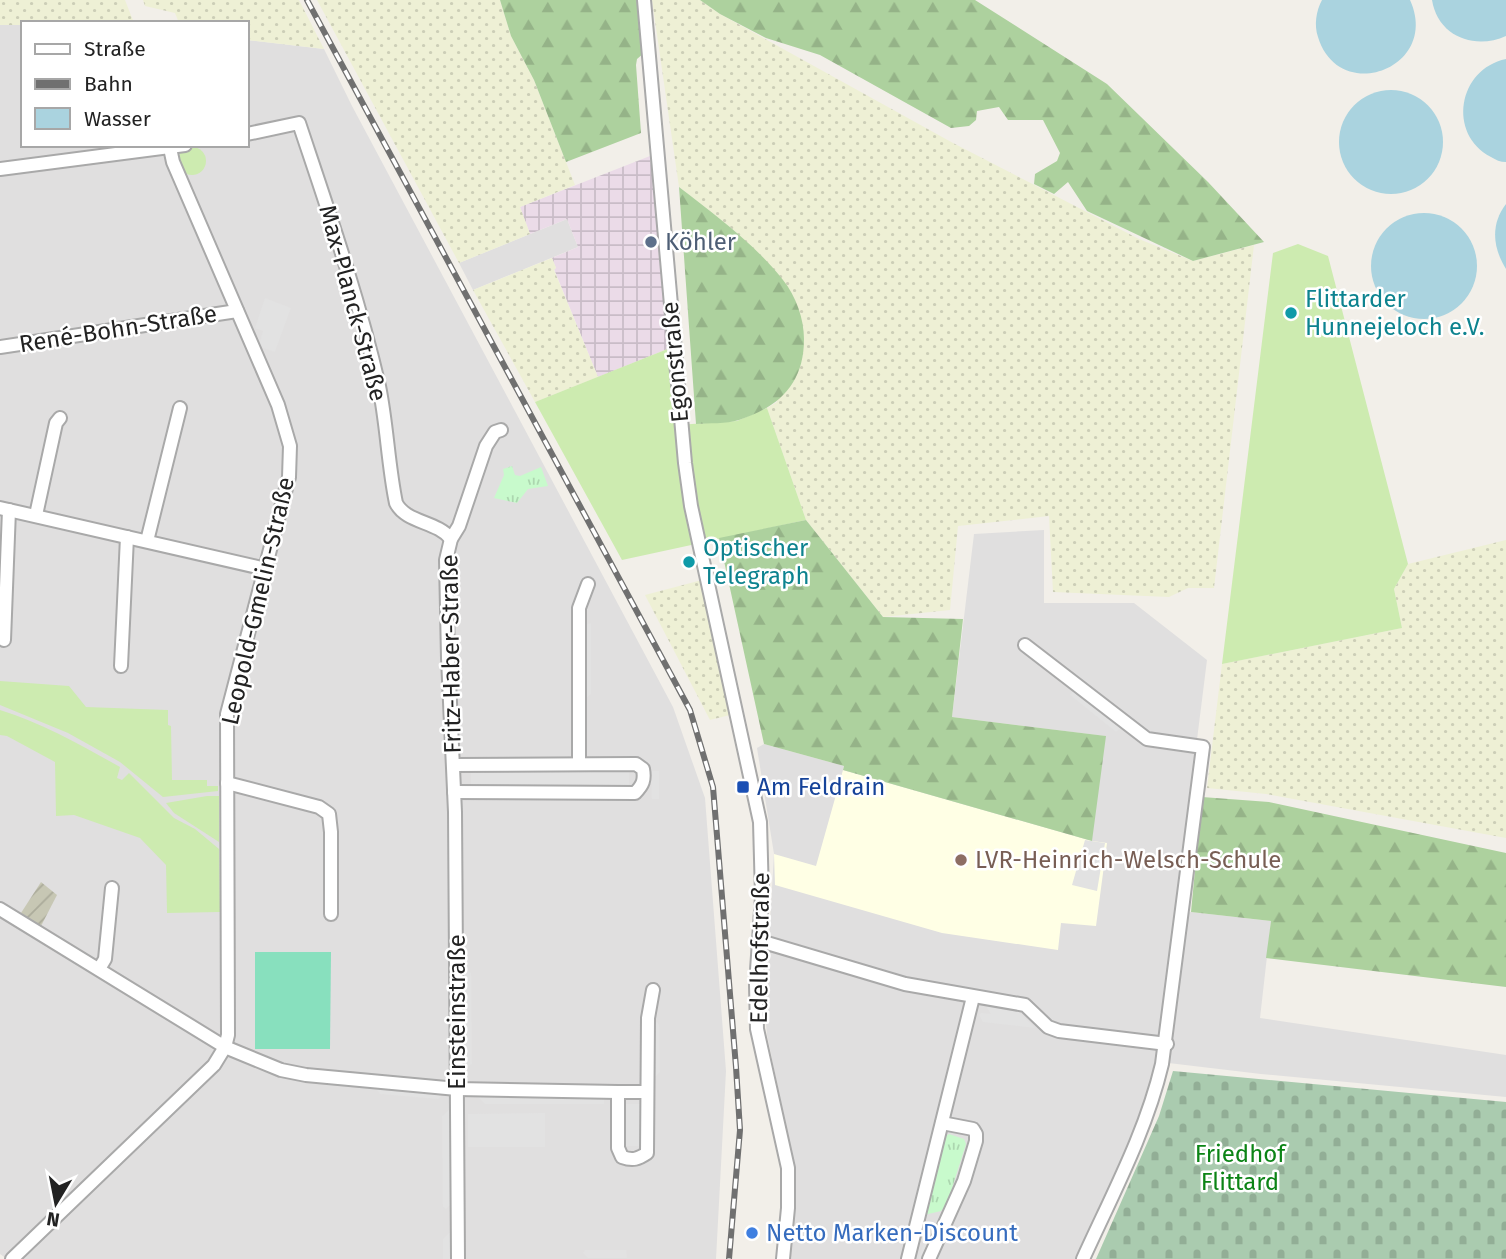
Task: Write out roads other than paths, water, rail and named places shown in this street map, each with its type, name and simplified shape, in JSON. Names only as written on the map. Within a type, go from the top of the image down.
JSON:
[{"type":"street","name":"Egonstraße","points":[[644,0],[685,463],[691,506],[739,720]]},
{"type":"street","name":"Max-Planck-Straße","points":[[248,134],[299,123],[348,268],[365,330],[380,390],[396,503],[405,514],[437,527],[451,539]]},
{"type":"street","points":[[0,169],[175,147]]},
{"type":"street","name":"Leopold-Gmelin-Straße","points":[[170,148],[173,162],[278,405],[290,446],[289,477],[227,714],[228,1035],[225,1047]]},
{"type":"street","name":"René-Bohn-Straße","points":[[0,347],[237,311]]},
{"type":"street","points":[[148,541],[180,408]]},
{"type":"street","points":[[36,515],[56,423],[60,418]]},
{"type":"street","name":"Fritz-Haber-Straße","points":[[453,765],[446,560],[451,539],[459,526],[486,446],[495,432],[501,430]]},
{"type":"street","points":[[4,640],[4,509],[265,569]]},
{"type":"street","points":[[121,666],[127,537]]},
{"type":"street","points":[[579,764],[579,608],[588,584]]},
{"type":"street","points":[[1025,645],[1147,739],[1203,747],[1167,1044],[1151,1105],[1140,1134],[1083,1259]]},
{"type":"street","name":"Edelhofstraße","points":[[739,720],[760,822],[762,896],[756,985],[757,1029],[788,1168],[788,1208],[783,1259]]},
{"type":"street","points":[[453,765],[636,764],[643,769],[644,778],[642,786],[635,793],[454,792]]},
{"type":"street","name":"Einsteinstraße","points":[[453,765],[458,1259]]},
{"type":"street","points":[[227,783],[318,807],[329,814],[331,914]]},
{"type":"street","points":[[99,969],[105,959],[112,888]]},
{"type":"street","points":[[0,909],[225,1047],[281,1070],[457,1089],[646,1092]]},
{"type":"street","points":[[760,941],[905,984],[1025,1005],[1048,1027],[1059,1031],[1167,1044]]},
{"type":"street","points":[[618,1092],[618,1149],[622,1157],[637,1159],[647,1153],[648,1018],[653,990]]},
{"type":"street","points":[[908,1259],[973,997]]},
{"type":"street","points":[[12,1259],[214,1065],[225,1047]]},
{"type":"street","points":[[929,1259],[964,1181],[976,1141],[973,1129],[942,1123]]},
{"type":"water","points":[[1322,0],[1410,0],[1416,24],[1412,44],[1400,60],[1384,70],[1365,74],[1346,70],[1329,58],[1318,37],[1316,18]]},
{"type":"water","points":[[1432,0],[1506,0],[1506,36],[1482,41],[1460,37],[1442,23]]},
{"type":"water","points":[[1506,59],[1506,162],[1495,159],[1477,147],[1468,133],[1464,119],[1464,103],[1477,75],[1490,65]]},
{"type":"water","points":[[1391,90],[1411,94],[1428,105],[1439,122],[1443,142],[1439,162],[1428,179],[1411,190],[1391,194],[1371,190],[1354,179],[1343,162],[1339,142],[1343,122],[1354,105],[1371,94]]},
{"type":"water","points":[[1506,204],[1506,269],[1498,253],[1495,237],[1497,220]]},
{"type":"water","points":[[1424,213],[1444,217],[1461,229],[1473,246],[1477,266],[1473,286],[1461,303],[1444,315],[1424,319],[1404,315],[1387,303],[1375,286],[1371,266],[1375,246],[1387,229],[1404,217]]},
{"type":"railway","points":[[307,0],[690,710],[713,787],[736,1067],[740,1130],[729,1259]]},
{"type":"place","name":"Köhler","points":[[651,242]]},
{"type":"place","name":"Flittarder Hunnejeloch e.V.","points":[[1291,313]]},
{"type":"place","name":"Optischer Telegraph","points":[[689,562]]},
{"type":"place","name":"Am Feldrain","points":[[743,787]]},
{"type":"place","name":"LVR-Heinrich-Welsch-Schule","points":[[961,860]]},
{"type":"place","name":"Netto Marken-Discount","points":[[752,1233]]},
{"type":"park label","name":"Friedhof Flittard","points":[[1240,1168]]}]
